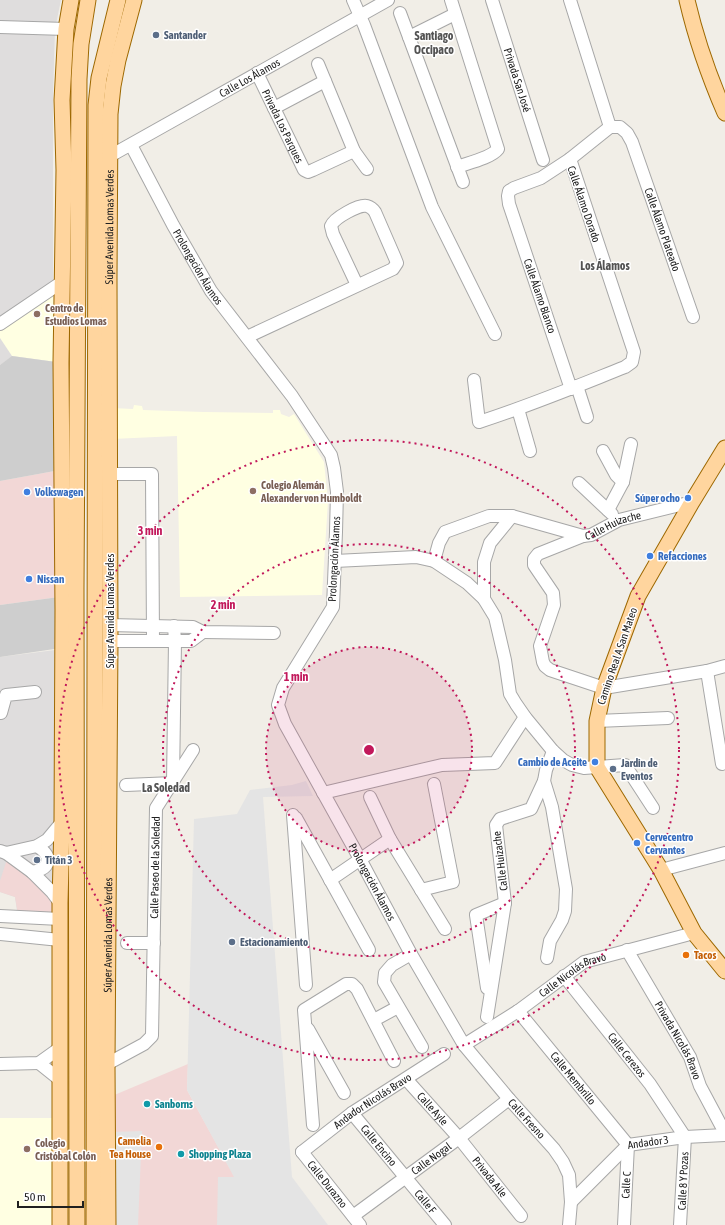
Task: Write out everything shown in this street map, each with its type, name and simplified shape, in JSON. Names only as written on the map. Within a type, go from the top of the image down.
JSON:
[{"type":"main road","points":[[60,1225],[60,1048],[53,918],[60,903],[62,822],[63,610],[61,363],[64,170],[62,100],[66,29],[71,0]]},
{"type":"main road","points":[[77,1225],[76,589],[78,150],[81,44],[88,0]]},
{"type":"main road","name":"Súper Avenida Lomas Verdes","points":[[94,1225],[96,105],[99,78],[118,0]]},
{"type":"main road","name":"Súper Avenida Lomas Verdes","points":[[108,1225],[107,1064],[110,641],[110,114],[118,60],[134,0]]},
{"type":"main road","points":[[687,0],[709,76],[725,113]]},
{"type":"main road","points":[[81,44],[86,51],[94,54],[101,51],[106,46]]},
{"type":"main road","points":[[64,170],[78,150]]},
{"type":"main road","points":[[95,250],[110,210]]},
{"type":"main road","name":"Camino Real A San Mateo","points":[[597,767],[597,721],[604,688],[638,596],[692,502],[724,454]]},
{"type":"main road","points":[[95,538],[110,572]]},
{"type":"main road","points":[[63,610],[76,589]]},
{"type":"main road","points":[[597,767],[661,870],[694,933],[725,971]]},
{"type":"main road","points":[[60,1225],[77,1159]]},
{"type":"street","points":[[353,0],[432,207],[495,334]]},
{"type":"street","name":"Calle Los Álamos","points":[[110,156],[388,0]]},
{"type":"street","points":[[451,0],[498,144],[498,149],[490,155],[457,167]]},
{"type":"street","name":"Privada San José","points":[[492,0],[544,160]]},
{"type":"street","points":[[570,0],[610,127],[570,160]]},
{"type":"street","points":[[400,13],[463,182]]},
{"type":"street","points":[[410,37],[455,14]]},
{"type":"street","points":[[0,27],[66,29]]},
{"type":"street","points":[[318,64],[354,151],[367,169]]},
{"type":"street","name":"Privada Los Parques","points":[[257,73],[304,170],[308,172],[314,170],[354,151]]},
{"type":"street","points":[[274,108],[325,81]]},
{"type":"street","name":"Calle Álamo Plateado","points":[[610,127],[620,127],[627,132],[632,142],[694,317]]},
{"type":"street","name":"Prolongación Álamos","points":[[131,145],[173,225],[211,291],[292,396],[331,454],[337,492],[332,607],[283,688],[278,705],[285,724],[411,954],[464,1045]]},
{"type":"street","name":"Calle Álamo Blanco","points":[[570,160],[541,178],[514,188],[509,191],[508,196],[509,204],[574,388],[587,417]]},
{"type":"street","name":"Calle Álamo Dorado","points":[[570,160],[634,352],[632,362],[626,367],[574,388]]},
{"type":"street","points":[[247,337],[393,269],[396,263],[375,212],[368,206],[361,206],[341,216],[335,220],[331,226],[333,234],[357,285]]},
{"type":"street","points":[[0,324],[62,282]]},
{"type":"street","points":[[474,380],[479,422],[574,388]]},
{"type":"street","points":[[518,409],[530,451]]},
{"type":"street","points":[[608,510],[623,482],[631,444]]},
{"type":"street","points":[[604,451],[616,475],[623,482]]},
{"type":"street","points":[[109,474],[152,474],[153,640]]},
{"type":"street","points":[[579,483],[619,520]]},
{"type":"street","name":"Calle Huizache","points":[[434,561],[444,532],[489,516],[512,516],[583,536],[591,535],[619,520],[692,502]]},
{"type":"street","points":[[484,599],[484,562],[490,543],[512,516]]},
{"type":"street","points":[[583,536],[538,554],[534,558],[534,565],[553,593],[554,605],[540,646],[545,666],[550,670],[604,688],[725,666]]},
{"type":"street","points":[[335,561],[416,557],[434,561],[467,583],[484,599],[495,617],[505,660],[510,694],[525,717],[553,751],[563,760],[572,765],[584,768],[625,765],[653,808]]},
{"type":"street","points":[[110,625],[193,627],[203,632],[274,633]]},
{"type":"street","points":[[126,785],[173,783],[174,626]]},
{"type":"street","points":[[110,641],[191,641],[203,632]]},
{"type":"street","points":[[708,670],[722,764]]},
{"type":"street","points":[[0,715],[6,695],[35,692]]},
{"type":"street","points":[[323,793],[442,765],[495,763],[525,717]]},
{"type":"street","points":[[597,721],[668,718]]},
{"type":"street","name":"Calle Paseo de la Soledad","points":[[107,1064],[144,1044],[152,1036],[156,808],[193,750]]},
{"type":"street","name":"Calle Huizache","points":[[487,1017],[505,903],[496,825],[500,819],[531,809],[544,781],[546,770],[553,751]]},
{"type":"street","points":[[544,781],[552,807],[566,889],[566,911],[550,941],[547,958]]},
{"type":"street","points":[[421,890],[452,882],[434,784]]},
{"type":"street","points":[[370,797],[390,839],[445,929]]},
{"type":"street","points":[[306,985],[293,814],[369,950]]},
{"type":"street","points":[[3,852],[37,846],[46,840],[62,822]]},
{"type":"street","points":[[330,880],[390,839]]},
{"type":"street","points":[[32,872],[41,870],[47,864],[48,859],[45,851],[37,846]]},
{"type":"street","points":[[3,852],[32,872],[52,892],[60,903]]},
{"type":"street","points":[[661,870],[725,853]]},
{"type":"street","name":"Calle Huizache","points":[[489,1002],[476,915],[505,903]]},
{"type":"street","points":[[0,916],[53,918]]},
{"type":"street","name":"Calle Nicolás Bravo","points":[[464,1045],[518,1011],[584,962],[694,933]]},
{"type":"street","points":[[0,934],[53,939]]},
{"type":"street","points":[[127,943],[154,943]]},
{"type":"street","name":"Privada Nicolás Bravo","points":[[627,950],[690,1057],[700,1086],[725,1134]]},
{"type":"street","points":[[411,954],[392,965],[385,973],[384,982],[422,1047]]},
{"type":"street","name":"Calle Cerezos","points":[[564,976],[650,1084],[685,1137]]},
{"type":"street","points":[[313,1125],[304,1010],[346,984],[352,984],[357,989],[374,1020],[394,1061]]},
{"type":"street","points":[[374,1020],[398,1007]]},
{"type":"street","name":"Calle Membrillo","points":[[518,1011],[628,1145]]},
{"type":"street","points":[[306,1027],[344,1093]]},
{"type":"street","name":"Calle Fresno","points":[[464,1045],[509,1099],[554,1149],[563,1162],[569,1175],[572,1202],[569,1225]]},
{"type":"street","points":[[0,1064],[39,1063],[60,1048]]},
{"type":"street","name":"Andador Nicolás Bravo","points":[[298,1151],[352,1113],[444,1054]]},
{"type":"street","points":[[39,1063],[59,1079]]},
{"type":"street","name":"Calle Ayle","points":[[406,1078],[459,1138]]},
{"type":"street","name":"Calle Nogal","points":[[356,1221],[405,1178],[509,1099]]},
{"type":"street","name":"Calle Encino","points":[[352,1113],[405,1178]]},
{"type":"street","name":"Andador 3","points":[[572,1202],[628,1145],[685,1137],[725,1134]]},
{"type":"street","name":"Calle 8 Y Pozas","points":[[680,1225],[685,1137]]},
{"type":"street","name":"Privada Aile","points":[[459,1138],[521,1216]]},
{"type":"street","name":"Calle C","points":[[624,1225],[628,1145]]},
{"type":"street","name":"Calle Durazno","points":[[298,1151],[356,1221]]},
{"type":"street","name":"Calle F","points":[[405,1178],[445,1225]]},
{"type":"shaded area","points":[[0,0],[61,0],[55,29],[53,97],[53,292],[56,362],[13,356],[0,365]]},
{"type":"shaded area","name":"Centro de Estudios Lomas","points":[[53,292],[56,362],[12,356],[0,338],[0,327]]},
{"type":"shaded area","points":[[12,356],[56,362],[60,470],[0,481],[0,365]]},
{"type":"shaded area","name":"Colegio Alemán Alexander von Humboldt","points":[[134,405],[142,406],[143,410],[273,413],[273,410],[280,410],[281,414],[289,417],[294,414],[324,462],[328,501],[322,595],[180,597],[177,436],[112,439],[112,408],[133,409]]},
{"type":"shaded area","points":[[60,470],[59,597],[0,605],[0,481]]},
{"type":"shaded area","points":[[59,597],[61,648],[0,657],[0,605]]},
{"type":"shaded area","points":[[63,649],[60,903],[18,917],[15,897],[0,892],[0,657]]},
{"type":"shaded area","name":"Estacionamiento","points":[[306,781],[313,796],[263,797],[292,1177],[328,1225],[217,1225],[218,1177],[234,1177],[187,1090],[194,819],[237,814],[250,790],[292,785]]},
{"type":"shaded area","points":[[8,856],[52,892],[60,918],[18,915],[15,897],[0,892],[0,881]]},
{"type":"shaded area","name":"Shopping Plaza","points":[[188,1064],[187,1090],[261,1225],[111,1225],[112,1096]]},
{"type":"shaded area","name":"Colegio Cristóbal Colón","points":[[0,1118],[54,1118],[55,1225],[0,1225]]},
{"type":"shaded area","points":[[142,1131],[138,1225],[111,1225],[112,1132]]},
{"type":"place","name":"Santander","points":[[156,35]]},
{"type":"place","name":"Centro de Estudios Lomas","points":[[37,314]]},
{"type":"place","name":"Colegio Alemán Alexander von Humboldt","points":[[253,491]]},
{"type":"place","name":"Volkswagen","points":[[27,492]]},
{"type":"place","name":"Súper ocho","points":[[688,498]]},
{"type":"place","name":"Refacciones","points":[[650,556]]},
{"type":"place","name":"Nissan","points":[[29,579]]},
{"type":"place","name":"Cambio de Aceite","points":[[595,762]]},
{"type":"place","name":"Jardin de Eventos","points":[[613,769]]},
{"type":"place","name":"Cervecentro Cervantes","points":[[637,843]]},
{"type":"place","name":"Titán 3","points":[[37,860]]},
{"type":"place","name":"Estacionamiento","points":[[232,942]]},
{"type":"place","name":"Tacos","points":[[686,955]]},
{"type":"place","name":"Sanborns","points":[[147,1104]]},
{"type":"place","name":"Camelia Tea House","points":[[159,1147]]},
{"type":"place","name":"Colegio Cristóbal Colón","points":[[27,1149]]},
{"type":"place","name":"Shopping Plaza","points":[[181,1154]]},
{"type":"district","name":"Santiago Occipaco","points":[[434,43]]},
{"type":"district","name":"Los Álamos","points":[[605,266]]},
{"type":"district","name":"La Soledad","points":[[166,788]]}]
